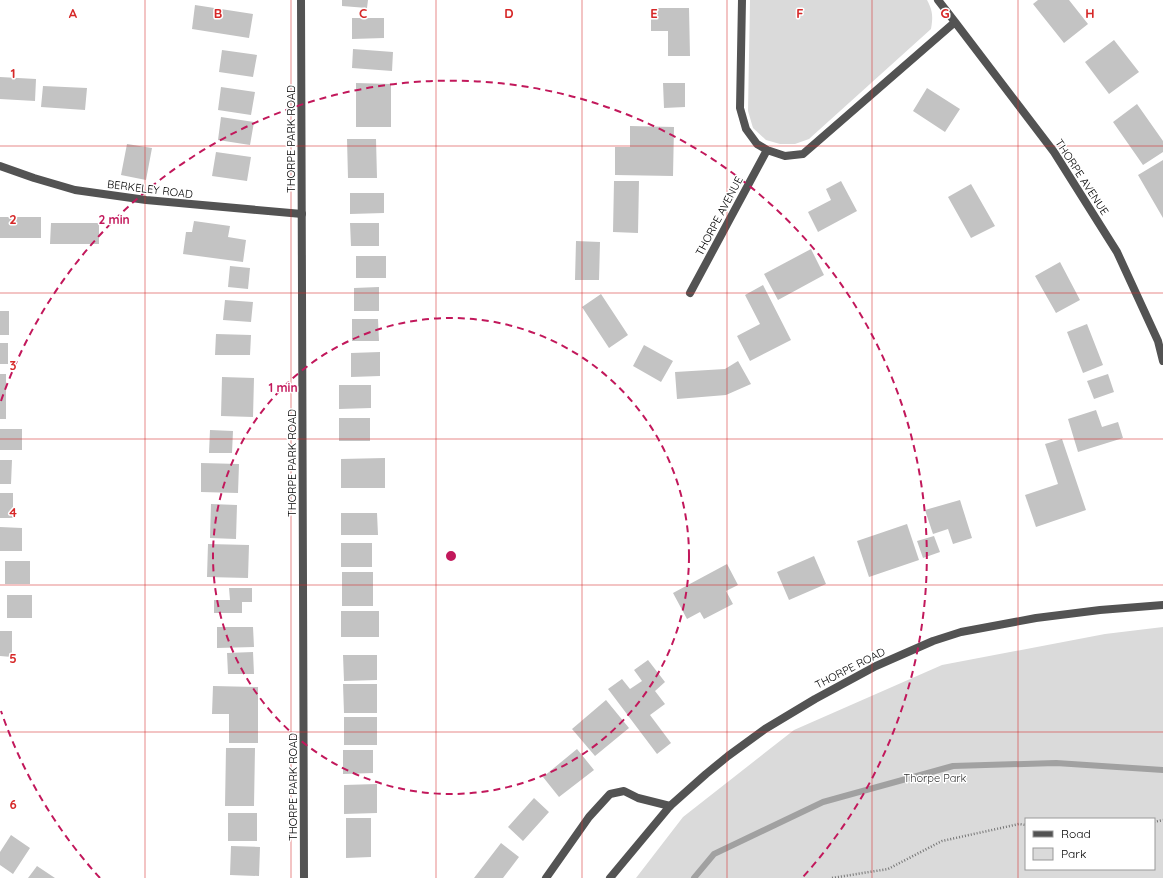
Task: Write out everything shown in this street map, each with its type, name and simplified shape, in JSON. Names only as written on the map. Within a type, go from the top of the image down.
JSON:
[{"type":"street","name":"THORPE PARK ROAD","points":[[301,0],[304,878]]},
{"type":"street","points":[[742,0],[740,108],[746,129],[757,144],[767,150],[785,156],[803,154],[955,22]]},
{"type":"street","name":"THORPE AVENUE","points":[[938,0],[1054,152],[1117,252],[1158,341],[1163,361]]},
{"type":"street","name":"THORPE AVENUE","points":[[690,293],[767,150]]},
{"type":"street","name":"BERKELEY ROAD","points":[[0,166],[75,190],[146,200],[302,214]]},
{"type":"street","name":"THORPE ROAD","points":[[610,878],[670,806],[728,756],[765,729],[869,669],[961,632],[1036,618],[1100,610],[1163,605]]},
{"type":"street","points":[[546,878],[589,817],[610,794],[624,790],[638,798],[670,806]]},
{"type":"path","points":[[832,878],[888,869],[942,841],[1019,824],[1025,824]]},
{"type":"green space","points":[[750,0],[927,0],[931,11],[932,25],[931,29],[809,139],[795,144],[780,144],[766,140],[753,128],[748,111]]},
{"type":"green space","name":"Thorpe Park","points":[[1163,627],[1163,878],[636,878],[683,817],[794,730],[942,665],[1105,634]]},
{"type":"building","points":[[342,0],[368,0],[367,8],[342,6]]},
{"type":"building","points":[[1038,0],[1069,0],[1088,24],[1064,43],[1033,4]]},
{"type":"building","points":[[195,5],[253,14],[249,38],[192,29]]},
{"type":"building","points":[[651,8],[689,8],[690,56],[668,56],[668,31],[651,31]]},
{"type":"building","points":[[352,18],[384,18],[384,38],[352,39]]},
{"type":"building","points":[[1114,40],[1139,72],[1109,94],[1085,62]]},
{"type":"building","points":[[353,49],[393,52],[392,71],[352,68]]},
{"type":"building","points":[[222,50],[257,55],[253,77],[219,72]]},
{"type":"building","points":[[0,77],[36,79],[35,101],[0,99]]},
{"type":"building","points":[[356,83],[391,84],[391,127],[356,127]]},
{"type":"building","points":[[663,83],[685,83],[685,107],[664,108]]},
{"type":"building","points":[[43,86],[87,88],[85,110],[41,107]]},
{"type":"building","points":[[221,87],[255,92],[251,115],[218,110]]},
{"type":"building","points":[[927,88],[960,109],[945,132],[913,111]]},
{"type":"building","points":[[1137,104],[1163,141],[1163,152],[1143,165],[1113,122]]},
{"type":"building","points":[[221,117],[254,122],[250,145],[218,140]]},
{"type":"building","points":[[630,126],[674,127],[673,176],[615,175],[615,147],[630,147]]},
{"type":"building","points":[[347,139],[376,139],[377,178],[348,178]]},
{"type":"building","points":[[127,144],[152,148],[146,180],[121,175]]},
{"type":"building","points":[[216,152],[251,157],[247,181],[212,176]]},
{"type":"building","points":[[1163,160],[1163,218],[1138,175]]},
{"type":"building","points":[[614,181],[639,181],[638,233],[613,232]]},
{"type":"building","points":[[841,181],[857,211],[818,232],[808,212],[831,200],[826,189]]},
{"type":"building","points":[[971,184],[995,226],[971,238],[948,197]]},
{"type":"building","points":[[350,193],[384,193],[384,213],[350,214]]},
{"type":"building","points":[[0,217],[41,217],[41,238],[0,238]]},
{"type":"building","points":[[194,221],[230,226],[228,237],[246,240],[243,262],[183,254],[186,232],[192,232]]},
{"type":"building","points":[[51,223],[99,223],[99,244],[50,244]]},
{"type":"building","points":[[350,223],[379,223],[379,246],[351,246]]},
{"type":"building","points":[[576,241],[600,242],[599,280],[575,280]]},
{"type":"building","points":[[811,249],[824,275],[778,300],[764,274]]},
{"type":"building","points":[[356,256],[386,256],[386,278],[356,278]]},
{"type":"building","points":[[1060,262],[1080,300],[1056,313],[1035,276]]},
{"type":"building","points":[[230,266],[250,268],[248,289],[228,287]]},
{"type":"building","points":[[763,285],[791,340],[750,361],[737,336],[760,324],[745,295]]},
{"type":"building","points":[[379,287],[379,311],[354,311],[354,288]]},
{"type":"building","points":[[601,294],[628,335],[609,348],[582,307]]},
{"type":"building","points":[[225,300],[253,302],[251,322],[223,320]]},
{"type":"building","points":[[0,311],[9,311],[9,335],[0,335]]},
{"type":"building","points":[[352,319],[378,319],[379,341],[352,341]]},
{"type":"building","points":[[1087,324],[1103,365],[1083,373],[1067,332]]},
{"type":"building","points":[[216,334],[251,335],[250,355],[215,355]]},
{"type":"building","points":[[0,343],[8,343],[8,364],[0,364]]},
{"type":"building","points":[[644,345],[673,361],[661,382],[633,366]]},
{"type":"building","points":[[380,352],[380,376],[351,377],[351,353]]},
{"type":"building","points":[[738,361],[751,384],[726,395],[677,399],[675,372],[725,369]]},
{"type":"building","points":[[0,374],[6,374],[6,419],[0,419]]},
{"type":"building","points":[[1108,374],[1114,392],[1094,399],[1087,381]]},
{"type":"building","points":[[222,377],[254,378],[253,417],[221,416]]},
{"type":"building","points":[[339,385],[371,385],[371,408],[339,409]]},
{"type":"building","points":[[1096,410],[1102,427],[1118,422],[1123,438],[1078,452],[1068,419]]},
{"type":"building","points":[[339,418],[370,418],[370,441],[339,441]]},
{"type":"building","points":[[0,429],[22,429],[22,450],[0,450]]},
{"type":"building","points":[[210,430],[233,431],[232,453],[209,453]]},
{"type":"building","points":[[1062,439],[1086,510],[1036,527],[1025,495],[1058,484],[1045,444]]},
{"type":"building","points":[[385,458],[385,488],[341,488],[341,459]]},
{"type":"building","points":[[0,460],[12,460],[11,484],[0,484]]},
{"type":"building","points":[[201,463],[239,464],[238,493],[201,492]]},
{"type":"building","points":[[0,493],[13,493],[13,518],[0,518]]},
{"type":"building","points":[[960,500],[972,538],[953,544],[948,529],[933,534],[925,510]]},
{"type":"building","points":[[211,504],[237,505],[236,539],[210,538]]},
{"type":"building","points":[[341,513],[377,513],[378,535],[341,535]]},
{"type":"building","points":[[907,524],[919,560],[869,577],[857,541]]},
{"type":"building","points":[[0,527],[22,528],[22,551],[0,551]]},
{"type":"building","points":[[934,536],[940,552],[923,558],[917,541]]},
{"type":"building","points":[[341,543],[372,543],[372,567],[341,567]]},
{"type":"building","points":[[208,544],[249,545],[248,578],[207,577]]},
{"type":"building","points":[[814,556],[826,584],[789,600],[777,572]]},
{"type":"building","points":[[5,561],[30,561],[30,584],[5,584]]},
{"type":"building","points":[[727,564],[738,585],[726,591],[733,604],[704,619],[700,612],[687,619],[673,593]]},
{"type":"building","points":[[342,572],[373,572],[373,606],[342,606]]},
{"type":"building","points":[[229,588],[252,588],[252,602],[242,602],[242,613],[214,613],[214,600],[230,600]]},
{"type":"building","points":[[7,595],[32,595],[32,618],[7,618]]},
{"type":"building","points":[[341,611],[379,611],[379,637],[341,637]]},
{"type":"building","points":[[217,627],[253,627],[254,647],[217,648]]},
{"type":"building","points":[[0,631],[12,631],[12,657],[0,656]]},
{"type":"building","points":[[253,652],[254,674],[228,674],[227,653]]},
{"type":"building","points":[[343,655],[377,655],[377,680],[344,681]]},
{"type":"building","points":[[648,660],[665,682],[655,691],[665,704],[650,715],[671,743],[657,754],[608,689],[622,679],[630,689],[642,681],[634,670]]},
{"type":"building","points":[[343,684],[377,684],[377,713],[344,713]]},
{"type":"building","points":[[213,686],[258,687],[258,743],[229,743],[229,714],[212,714]]},
{"type":"building","points":[[606,700],[629,728],[595,756],[572,729]]},
{"type":"building","points":[[344,717],[377,717],[377,745],[344,745]]},
{"type":"building","points":[[226,748],[255,748],[254,806],[225,806]]},
{"type":"building","points":[[577,749],[594,770],[559,797],[543,777]]},
{"type":"building","points":[[343,750],[373,750],[373,773],[343,774]]},
{"type":"building","points":[[377,784],[377,813],[344,814],[344,785]]},
{"type":"building","points":[[534,798],[549,812],[523,841],[508,827]]},
{"type":"building","points":[[228,813],[257,813],[257,841],[228,841]]},
{"type":"building","points":[[346,818],[371,818],[371,857],[346,858]]},
{"type":"building","points":[[11,835],[30,848],[13,874],[0,865],[0,852]]},
{"type":"building","points":[[501,843],[519,857],[503,878],[474,878]]},
{"type":"building","points":[[231,846],[260,847],[259,876],[230,875]]},
{"type":"building","points":[[37,866],[55,878],[28,878]]},
{"type":"waterway","points":[[694,878],[714,854],[823,802],[953,766],[1056,763],[1163,770]]}]
